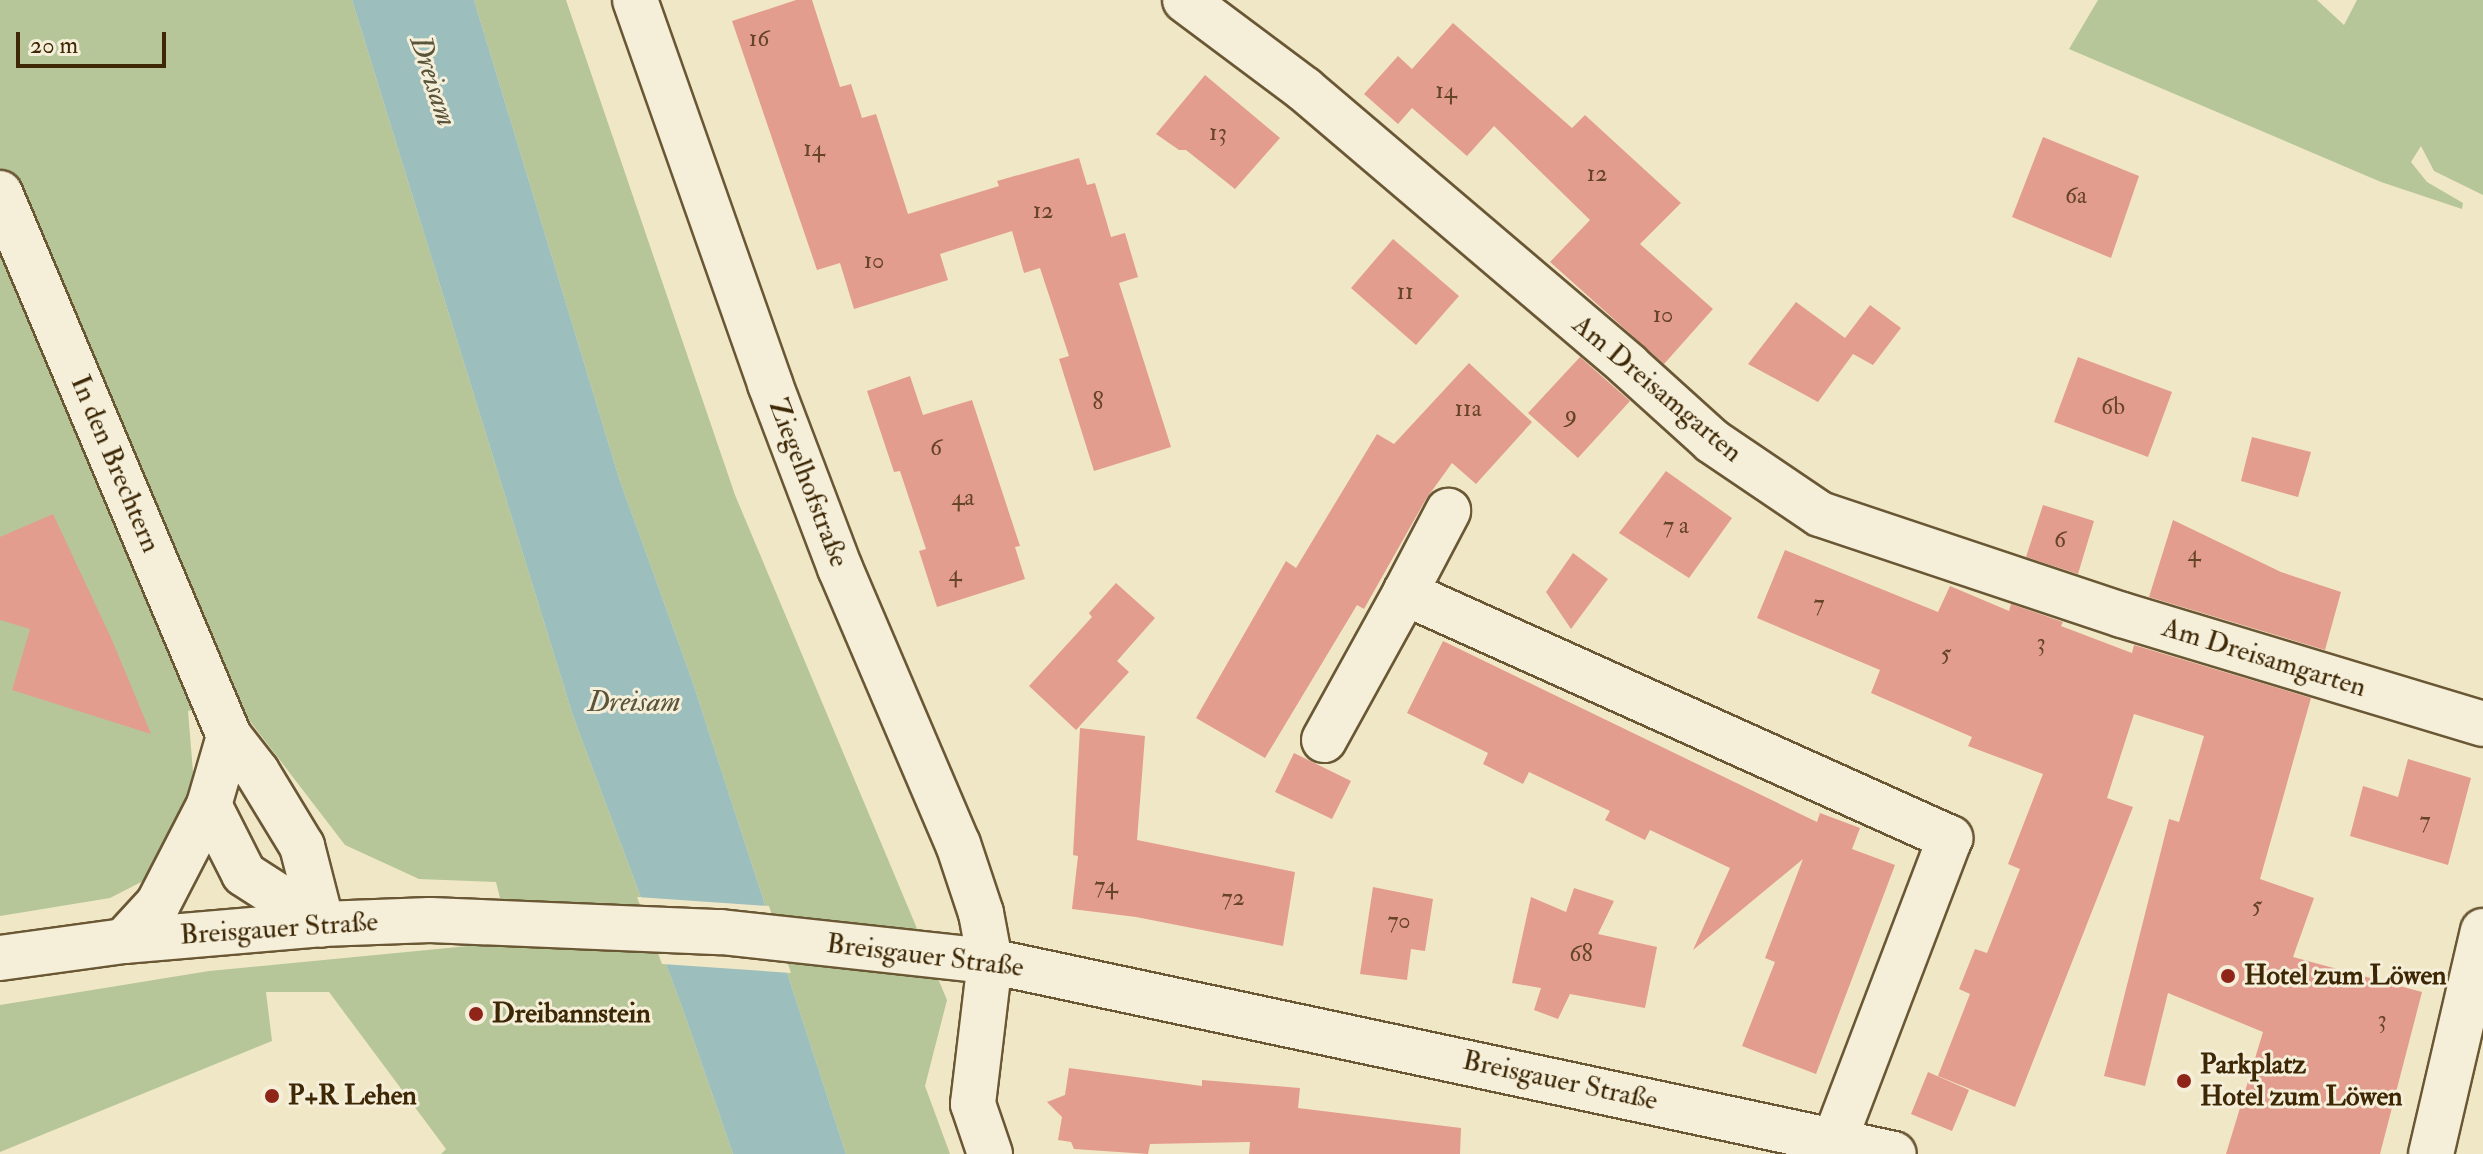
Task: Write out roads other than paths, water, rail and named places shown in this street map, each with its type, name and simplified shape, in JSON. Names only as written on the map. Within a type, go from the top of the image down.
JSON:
[{"type":"street","name":"Ziegelhofstraße","points":[[635,0],[770,384],[824,525],[958,844],[981,913],[990,961],[973,1104],[990,1154]]},
{"type":"street","name":"Am Dreisamgarten","points":[[1185,0],[1304,89],[1628,365],[1712,441],[1820,514],[2122,615],[2483,724]]},
{"type":"street","name":"In den Brechtern","points":[[0,193],[229,736],[257,772],[302,846],[322,924]]},
{"type":"street","points":[[1324,740],[1448,511]]},
{"type":"street","points":[[1405,593],[1950,838],[1834,1141]]},
{"type":"street","points":[[124,941],[158,904],[209,805],[229,736]]},
{"type":"street","points":[[209,805],[244,874],[322,924]]},
{"type":"street","name":"Breisgauer Straße","points":[[0,958],[124,941],[322,924],[430,920],[721,932],[990,961],[1894,1154]]},
{"type":"street","points":[[2431,1154],[2480,954]]},
{"type":"water","name":"Dreisam","points":[[352,0],[474,0],[619,478],[692,680],[846,1154],[733,1154],[682,1007],[573,716]]},
{"type":"place","name":"Hotel zum Löwen","points":[[2228,976]]},
{"type":"place","name":"Dreibannstein","points":[[476,1014]]},
{"type":"place","name":"Parkplatz Hotel zum Löwen","points":[[2184,1081]]},
{"type":"place","name":"P+R Lehen","points":[[272,1096]]}]
